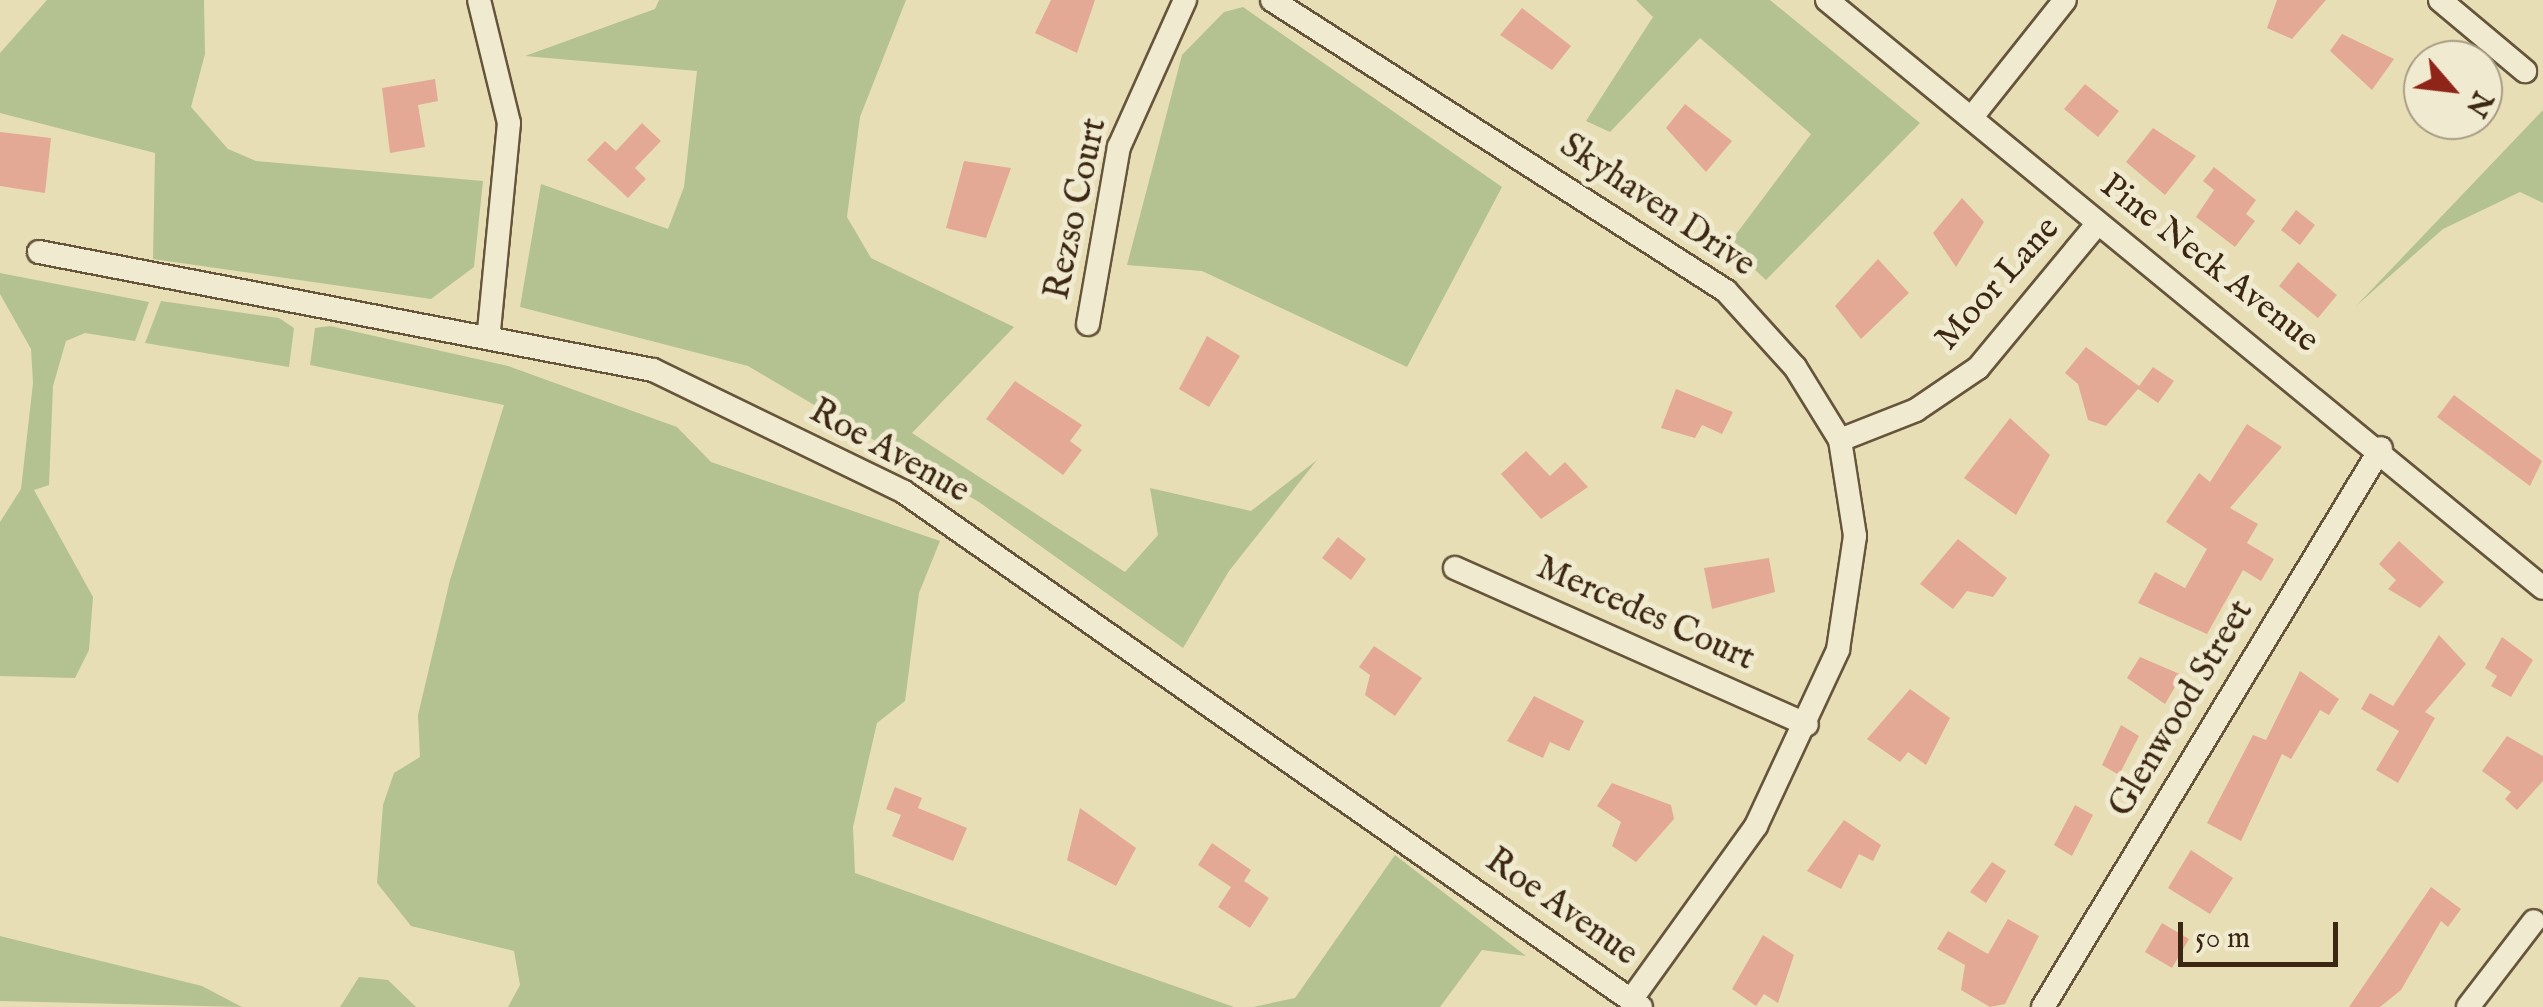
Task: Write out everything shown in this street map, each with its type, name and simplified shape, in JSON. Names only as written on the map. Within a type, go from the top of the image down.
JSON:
[{"type":"street","points":[[479,0],[509,123],[489,332]]},
{"type":"street","name":"Rezso Court","points":[[1088,324],[1119,147],[1185,0]]},
{"type":"street","name":"Skyhaven Drive","points":[[1272,0],[1726,290],[1794,366],[1840,440],[1855,536],[1852,595],[1807,725],[1756,826],[1636,1004]]},
{"type":"street","name":"Pine Neck Avenue","points":[[1827,0],[2381,448],[2543,588]]},
{"type":"street","points":[[1972,116],[2065,0]]},
{"type":"street","points":[[2440,0],[2526,70]]},
{"type":"street","name":"Moor Lane","points":[[1840,440],[1916,410],[1978,368],[2098,222]]},
{"type":"street","name":"Roe Avenue","points":[[38,252],[489,332],[653,370],[904,492],[1636,1004]]},
{"type":"street","name":"Glenwood Street","points":[[2043,1007],[2381,448]]},
{"type":"street","name":"Mercedes Court","points":[[1455,568],[1807,725]]},
{"type":"street","points":[[2468,1007],[2534,921]]},
{"type":"green space","points":[[47,0],[204,0],[205,54],[191,107],[228,149],[256,161],[483,181],[474,267],[431,299],[153,259],[155,153],[0,113],[0,53]]},
{"type":"green space","points":[[659,0],[906,0],[860,117],[847,217],[871,258],[1014,327],[912,433],[1125,572],[1158,535],[1150,488],[1251,511],[1317,460],[1229,571],[1183,648],[979,502],[748,366],[520,307],[541,184],[668,229],[684,187],[697,71],[525,56],[655,9]]},
{"type":"green space","points":[[1636,0],[1770,0],[1920,123],[1766,280],[1728,245],[1811,134],[1700,38],[1610,132],[1586,121],[1653,17]]},
{"type":"green space","points":[[1243,7],[1502,187],[1407,367],[1202,271],[1127,265],[1182,55],[1224,12]]},
{"type":"green space","points":[[2543,110],[2543,203],[2520,192],[2443,229],[2356,306]]},
{"type":"green space","points":[[0,273],[149,302],[135,341],[85,333],[66,341],[53,386],[49,485],[34,490],[93,597],[89,650],[75,678],[0,676],[0,522],[21,489],[33,383],[31,349],[0,294]]},
{"type":"green space","points":[[161,301],[279,318],[294,328],[289,367],[145,343]]},
{"type":"green space","points":[[330,326],[508,366],[677,427],[711,462],[940,541],[919,593],[905,701],[877,723],[853,827],[855,873],[1234,1007],[508,1007],[520,985],[514,951],[411,926],[377,883],[383,805],[394,773],[420,757],[418,715],[450,580],[504,405],[310,365],[315,328]]},
{"type":"green space","points":[[1395,855],[1526,956],[1482,950],[1440,1007],[1253,1007],[1295,998]]},
{"type":"green space","points":[[0,936],[202,986],[242,1007],[0,1001]]},
{"type":"green space","points":[[359,977],[388,980],[416,1007],[340,1007]]},
{"type":"building","points":[[1051,0],[1095,0],[1077,53],[1035,33]]},
{"type":"building","points":[[2277,0],[2326,0],[2292,39],[2267,28]]},
{"type":"building","points":[[1522,8],[1571,46],[1552,70],[1500,35]]},
{"type":"building","points":[[2342,34],[2394,59],[2372,90],[2330,51]]},
{"type":"building","points":[[435,79],[438,101],[418,105],[425,147],[390,153],[382,88]]},
{"type":"building","points":[[2085,84],[2119,111],[2098,137],[2064,109]]},
{"type":"building","points":[[1685,104],[1732,141],[1706,172],[1666,128]]},
{"type":"building","points":[[642,123],[661,141],[635,168],[646,179],[628,198],[587,160],[605,141],[616,151]]},
{"type":"building","points":[[2153,128],[2196,156],[2165,195],[2126,162]]},
{"type":"building","points":[[0,132],[51,138],[45,193],[0,186]]},
{"type":"building","points":[[964,161],[1011,168],[986,238],[946,228]]},
{"type":"building","points":[[2214,167],[2256,200],[2246,214],[2255,221],[2235,247],[2196,217],[2214,190],[2203,181]]},
{"type":"building","points":[[1962,198],[1984,222],[1956,267],[1933,233]]},
{"type":"building","points":[[2296,210],[2315,225],[2300,245],[2281,230]]},
{"type":"building","points":[[1878,259],[1909,293],[1861,339],[1835,306]]},
{"type":"building","points":[[2298,262],[2337,295],[2318,318],[2279,286]]},
{"type":"building","points":[[1207,336],[1240,356],[1209,407],[1179,389]]},
{"type":"building","points":[[2086,347],[2139,386],[2153,367],[2174,381],[2158,403],[2138,389],[2106,426],[2088,420],[2078,384],[2065,373]]},
{"type":"building","points":[[1015,381],[1082,425],[1070,441],[1082,450],[1063,475],[986,419]]},
{"type":"building","points":[[1676,389],[1733,412],[1722,434],[1702,425],[1695,438],[1661,428]]},
{"type":"building","points":[[2454,395],[2542,461],[2530,486],[2437,417]]},
{"type":"building","points":[[2010,418],[2050,455],[2016,515],[1964,478]]},
{"type":"building","points":[[2247,424],[2282,447],[2230,508],[2258,524],[2247,543],[2274,559],[2261,581],[2243,570],[2207,634],[2138,603],[2155,572],[2185,588],[2207,549],[2166,522],[2199,473],[2210,482]]},
{"type":"building","points":[[1526,451],[1550,476],[1565,462],[1588,487],[1541,519],[1501,474]]},
{"type":"building","points":[[1338,537],[1366,559],[1351,580],[1322,558]]},
{"type":"building","points":[[1958,539],[2007,578],[1993,597],[1967,591],[1953,609],[1920,584]]},
{"type":"building","points":[[2399,541],[2444,582],[2420,608],[2388,589],[2396,580],[2379,564]]},
{"type":"building","points":[[1769,558],[1775,592],[1712,609],[1704,568]]},
{"type":"building","points":[[2439,635],[2466,664],[2425,712],[2435,718],[2398,783],[2376,770],[2399,731],[2361,709],[2370,693],[2393,706]]},
{"type":"building","points":[[2502,637],[2533,660],[2511,697],[2491,686],[2497,676],[2485,668]]},
{"type":"building","points":[[1374,646],[1422,678],[1395,716],[1365,695],[1370,675],[1359,667]]},
{"type":"building","points":[[2140,657],[2182,675],[2165,704],[2127,678]]},
{"type":"building","points":[[2300,671],[2339,699],[2329,715],[2320,710],[2291,759],[2282,754],[2241,841],[2207,823],[2253,735],[2266,740]]},
{"type":"building","points":[[1910,689],[1950,718],[1926,765],[1908,752],[1900,762],[1867,739]]},
{"type":"building","points":[[1534,696],[1584,721],[1569,751],[1550,742],[1543,758],[1507,741]]},
{"type":"building","points":[[2121,725],[2139,736],[2119,775],[2102,765]]},
{"type":"building","points":[[2507,736],[2543,756],[2543,781],[2517,810],[2505,799],[2511,792],[2482,771]]},
{"type":"building","points":[[1612,783],[1671,805],[1674,819],[1636,862],[1612,846],[1621,822],[1597,806]]},
{"type":"building","points":[[895,787],[922,798],[918,808],[967,828],[953,861],[892,836],[901,815],[886,809]]},
{"type":"building","points":[[2075,805],[2093,815],[2072,856],[2054,845]]},
{"type":"building","points":[[1080,808],[1136,848],[1116,886],[1067,860]]},
{"type":"building","points":[[1844,820],[1881,845],[1873,861],[1859,854],[1841,889],[1807,871]]},
{"type":"building","points":[[1212,843],[1251,870],[1244,881],[1269,898],[1250,928],[1218,907],[1231,887],[1198,865]]},
{"type":"building","points":[[2191,850],[2233,878],[2210,914],[2168,888]]},
{"type":"building","points":[[1992,862],[2006,871],[1986,903],[1970,892]]},
{"type":"building","points":[[2431,887],[2461,909],[2448,927],[2441,921],[2401,990],[2380,1007],[2349,1007]]},
{"type":"building","points":[[2008,919],[2039,936],[2005,1004],[1990,1007],[1961,990],[1965,965],[1937,949],[1948,931],[1988,954]]},
{"type":"building","points":[[2162,923],[2189,939],[2172,968],[2145,952]]},
{"type":"building","points":[[1763,935],[1794,955],[1778,1003],[1764,994],[1756,1006],[1732,989]]}]
